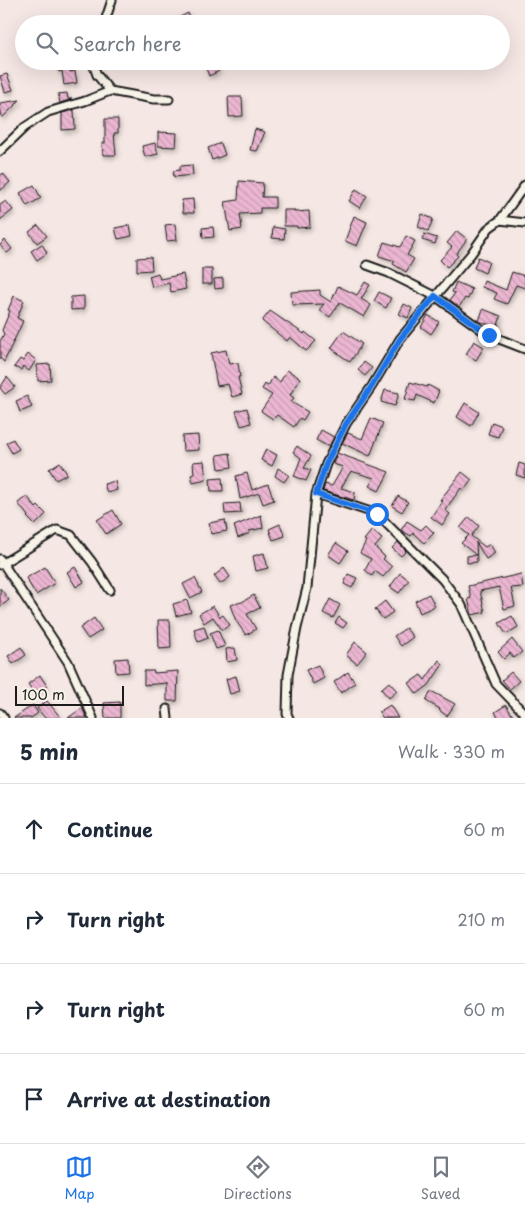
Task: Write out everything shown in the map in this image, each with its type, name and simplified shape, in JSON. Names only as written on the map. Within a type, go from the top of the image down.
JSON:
[{"type":"street","points":[[107,15],[112,0]]},
{"type":"street","points":[[95,70],[110,91]]},
{"type":"street","points":[[0,151],[24,127],[48,112],[110,91],[154,99],[169,99]]},
{"type":"street","points":[[288,718],[288,675],[307,588],[316,494],[326,464],[346,424],[372,386],[400,339],[471,254],[489,228],[500,220],[525,185]]},
{"type":"street","points":[[500,220],[525,223]]},
{"type":"street","points":[[367,265],[389,273],[435,296],[489,335],[525,349]]},
{"type":"street","points":[[316,494],[377,514],[442,579],[461,604],[496,684],[525,714]]},
{"type":"street","points":[[93,718],[68,662],[1,562],[56,530],[71,535],[92,562],[110,590]]},
{"type":"street","points":[[167,709],[168,718]]},
{"type":"street","points":[[0,713],[4,718]]},
{"type":"building","points":[[58,70],[75,71],[77,83],[64,85],[62,71],[59,72]]},
{"type":"building","points":[[207,70],[219,70],[219,71],[209,76]]},
{"type":"building","points":[[7,74],[13,90],[5,92],[0,76]]},
{"type":"building","points":[[67,93],[68,99],[72,99],[60,103],[58,94]]},
{"type":"building","points":[[228,97],[242,97],[243,116],[229,117]]},
{"type":"building","points":[[20,100],[2,118],[0,103]]},
{"type":"building","points":[[74,110],[75,129],[62,130],[62,113]]},
{"type":"building","points":[[105,119],[118,119],[118,133],[114,133],[116,155],[103,155],[102,143],[105,143]]},
{"type":"building","points":[[255,129],[265,132],[257,151],[250,150]]},
{"type":"building","points":[[158,132],[177,133],[176,147],[158,146]]},
{"type":"building","points":[[155,143],[158,154],[145,157],[142,146]]},
{"type":"building","points":[[221,143],[225,155],[212,160],[208,148]]},
{"type":"building","points":[[192,165],[193,175],[174,177],[173,171],[180,170],[180,166]]},
{"type":"building","points":[[3,173],[10,182],[0,191],[0,176]]},
{"type":"building","points":[[239,181],[263,183],[262,197],[275,197],[275,208],[260,208],[260,213],[240,214],[242,229],[230,231],[225,202],[238,200]]},
{"type":"building","points":[[34,185],[41,198],[27,206],[20,193]]},
{"type":"building","points":[[356,189],[367,196],[360,208],[349,201]]},
{"type":"building","points":[[193,199],[194,213],[183,213],[182,200]]},
{"type":"building","points":[[6,201],[13,210],[0,220],[0,205]]},
{"type":"building","points":[[284,210],[294,210],[294,212],[309,211],[310,227],[284,226]]},
{"type":"building","points":[[422,214],[433,219],[428,231],[418,227]]},
{"type":"building","points":[[354,216],[367,222],[357,246],[345,241]]},
{"type":"building","points":[[175,224],[177,240],[167,241],[165,225]]},
{"type":"building","points":[[38,225],[47,236],[37,243],[29,232]]},
{"type":"building","points":[[130,225],[132,236],[118,239],[115,228]]},
{"type":"building","points":[[213,227],[214,237],[203,238],[202,228]]},
{"type":"building","points":[[273,227],[285,229],[284,239],[272,238]]},
{"type":"building","points":[[457,231],[467,239],[456,254],[458,256],[447,267],[440,260],[452,247],[447,243]]},
{"type":"building","points":[[424,234],[437,238],[435,244],[422,240]]},
{"type":"building","points":[[406,236],[415,241],[407,255],[414,259],[406,272],[393,264],[395,261],[379,256],[384,242],[400,247]]},
{"type":"building","points":[[5,240],[12,249],[7,253],[0,245]]},
{"type":"building","points":[[42,244],[47,253],[37,260],[31,251]]},
{"type":"building","points":[[151,257],[152,270],[137,271],[137,258]]},
{"type":"building","points":[[478,257],[489,262],[485,273],[474,268]]},
{"type":"building","points":[[202,269],[212,269],[212,284],[202,284]]},
{"type":"building","points":[[512,272],[525,276],[525,288],[516,285],[507,304],[494,299],[497,293],[482,287],[484,281],[506,290]]},
{"type":"building","points":[[158,273],[160,279],[183,274],[186,289],[171,292],[169,283],[152,287],[149,276]]},
{"type":"building","points":[[223,278],[223,288],[215,289],[214,279]]},
{"type":"building","points":[[365,282],[370,285],[361,299],[371,305],[364,317],[340,303],[330,317],[319,310],[324,304],[292,305],[291,292],[320,290],[320,295],[331,302],[338,286],[357,295]]},
{"type":"building","points":[[456,282],[472,289],[468,299],[465,298],[459,307],[450,300],[455,293],[452,292]]},
{"type":"building","points":[[379,292],[391,298],[386,308],[374,301]]},
{"type":"building","points":[[14,296],[24,301],[17,318],[23,321],[4,362],[0,358],[0,341],[4,334],[2,330]]},
{"type":"building","points":[[84,296],[84,309],[71,310],[71,297]]},
{"type":"building","points":[[404,304],[412,308],[408,318],[399,314]]},
{"type":"building","points":[[483,309],[501,316],[497,328],[479,321]]},
{"type":"building","points":[[270,311],[304,334],[305,332],[316,341],[306,351],[290,337],[287,341],[262,321]]},
{"type":"building","points":[[428,315],[439,322],[431,334],[421,327]]},
{"type":"building","points":[[343,331],[362,344],[350,362],[331,348]]},
{"type":"building","points":[[474,341],[484,347],[476,360],[466,354]]},
{"type":"building","points":[[226,350],[229,364],[238,363],[240,377],[238,377],[242,394],[232,397],[228,384],[217,386],[211,353]]},
{"type":"building","points":[[28,354],[36,360],[29,371],[23,366],[21,370],[14,367],[20,359],[23,361]]},
{"type":"building","points":[[364,362],[372,368],[365,376],[358,370]]},
{"type":"building","points":[[50,364],[51,380],[38,381],[37,365]]},
{"type":"building","points":[[287,370],[300,378],[290,395],[294,398],[291,402],[308,412],[303,420],[300,418],[294,427],[277,415],[273,419],[261,411],[272,395],[262,389],[265,384],[268,386],[273,377],[280,382]]},
{"type":"building","points":[[7,377],[15,387],[5,394],[0,388]]},
{"type":"building","points":[[410,382],[427,387],[428,385],[439,391],[434,403],[417,395],[415,401],[405,399]]},
{"type":"building","points":[[385,390],[399,393],[395,406],[381,402]]},
{"type":"building","points":[[27,396],[32,407],[20,412],[16,401]]},
{"type":"building","points":[[465,403],[479,412],[471,426],[457,417]]},
{"type":"building","points":[[247,408],[251,423],[241,426],[236,411]]},
{"type":"building","points":[[371,418],[383,423],[370,456],[342,443],[348,433],[362,439]]},
{"type":"building","points":[[492,422],[502,426],[498,437],[488,434]]},
{"type":"building","points":[[321,430],[334,437],[329,447],[316,440]]},
{"type":"building","points":[[198,435],[199,450],[183,451],[182,436]]},
{"type":"building","points":[[13,439],[19,449],[12,453],[6,443]]},
{"type":"building","points":[[297,446],[311,456],[304,468],[311,470],[306,481],[294,476],[301,458],[293,452]]},
{"type":"building","points":[[266,449],[277,455],[272,466],[261,460]]},
{"type":"building","points":[[230,453],[232,467],[219,469],[217,455]]},
{"type":"building","points":[[337,453],[389,472],[379,491],[369,486],[374,478],[351,471],[341,488],[355,492],[354,500],[323,491],[325,484],[332,486],[343,467],[333,464]]},
{"type":"building","points":[[204,461],[206,480],[193,483],[191,475],[194,474],[193,462]]},
{"type":"building","points":[[60,462],[67,474],[56,480],[49,469]]},
{"type":"building","points":[[519,463],[525,465],[525,478],[516,475]]},
{"type":"building","points":[[278,468],[289,475],[284,482],[275,476]]},
{"type":"building","points":[[462,472],[472,480],[464,490],[461,488],[445,510],[450,514],[442,525],[431,517],[442,501],[440,500]]},
{"type":"building","points":[[247,473],[252,490],[268,484],[274,500],[263,504],[259,493],[240,499],[236,476]]},
{"type":"building","points":[[222,478],[223,491],[211,491],[210,479]]},
{"type":"building","points":[[115,481],[117,490],[107,493],[104,484]]},
{"type":"building","points":[[27,496],[36,508],[38,506],[46,514],[35,525],[18,503]]},
{"type":"building","points":[[398,496],[408,502],[402,512],[392,506]]},
{"type":"building","points":[[240,503],[241,513],[225,514],[224,504]]},
{"type":"building","points":[[113,510],[121,524],[106,534],[97,520]]},
{"type":"building","points":[[261,515],[263,528],[249,531],[250,533],[238,538],[234,526]]},
{"type":"building","points":[[469,517],[479,526],[471,536],[485,547],[490,544],[495,553],[486,559],[476,542],[477,562],[467,563],[467,556],[476,555],[461,543],[469,535],[460,528]]},
{"type":"building","points":[[225,520],[227,531],[211,534],[209,523]]},
{"type":"building","points":[[407,521],[421,530],[426,525],[434,533],[424,543],[413,533],[411,536],[401,530]]},
{"type":"building","points":[[280,524],[285,536],[273,540],[269,529]]},
{"type":"building","points":[[372,530],[382,539],[375,547],[385,557],[383,559],[392,567],[383,577],[375,571],[372,576],[365,570],[371,559],[360,553],[366,541],[364,540]]},
{"type":"building","points":[[398,542],[406,551],[401,556],[392,548]]},
{"type":"building","points":[[336,543],[348,551],[340,563],[328,555]]},
{"type":"building","points":[[264,553],[268,568],[256,571],[253,556]]},
{"type":"building","points":[[45,567],[55,583],[36,595],[26,578]]},
{"type":"building","points":[[75,567],[84,582],[76,587],[67,572]]},
{"type":"building","points":[[224,568],[230,577],[220,584],[214,576]]},
{"type":"building","points":[[400,573],[409,580],[399,593],[390,587]]},
{"type":"building","points":[[348,574],[357,578],[352,588],[344,584]]},
{"type":"building","points":[[521,574],[523,587],[511,588],[515,606],[504,609],[499,587],[480,591],[485,612],[472,615],[468,599],[471,598],[468,586]]},
{"type":"building","points":[[195,578],[202,592],[190,598],[183,584]]},
{"type":"building","points":[[0,588],[9,600],[0,607]]},
{"type":"building","points":[[429,594],[435,606],[420,613],[415,601]]},
{"type":"building","points":[[254,595],[260,608],[247,614],[256,629],[246,635],[236,621],[230,605],[242,602]]},
{"type":"building","points":[[330,599],[340,605],[333,618],[323,613]]},
{"type":"building","points":[[187,600],[191,612],[176,616],[173,604]]},
{"type":"building","points":[[385,601],[393,612],[383,619],[375,609]]},
{"type":"building","points":[[213,606],[220,617],[223,615],[230,625],[222,630],[213,617],[204,623],[199,614]]},
{"type":"building","points":[[512,616],[518,627],[506,634],[499,623]]},
{"type":"building","points":[[339,617],[347,623],[343,628],[335,623]]},
{"type":"building","points":[[94,618],[102,630],[88,639],[80,628]]},
{"type":"building","points":[[158,620],[170,620],[171,648],[159,649]]},
{"type":"building","points":[[204,626],[208,638],[198,642],[194,629]]},
{"type":"building","points":[[406,628],[413,637],[401,646],[394,636]]},
{"type":"building","points":[[218,630],[225,646],[216,649],[210,633]]},
{"type":"building","points":[[512,639],[522,652],[514,658],[510,653],[504,659],[498,652]]},
{"type":"building","points":[[355,642],[367,652],[357,664],[346,655]]},
{"type":"building","points":[[21,647],[26,655],[13,664],[8,656]]},
{"type":"building","points":[[235,648],[237,660],[227,662],[226,649]]},
{"type":"building","points":[[128,658],[129,672],[116,673],[115,659]]},
{"type":"building","points":[[439,660],[443,664],[429,685],[417,694],[409,683],[421,675],[425,680]]},
{"type":"building","points":[[318,665],[324,678],[313,684],[306,670]]},
{"type":"building","points":[[144,671],[154,671],[154,673],[178,671],[177,701],[167,701],[167,683],[144,685]]},
{"type":"building","points":[[348,672],[355,683],[341,693],[334,682]]},
{"type":"building","points":[[511,672],[519,681],[510,689],[502,680]]},
{"type":"building","points":[[40,675],[47,686],[35,694],[28,684]]},
{"type":"building","points":[[236,676],[240,691],[230,694],[226,679]]},
{"type":"building","points":[[389,682],[397,691],[389,698],[381,689]]},
{"type":"building","points":[[431,691],[455,704],[447,716],[440,709],[426,701]]},
{"type":"building","points":[[47,701],[61,718],[45,718],[37,708]]},
{"type":"building","points":[[120,702],[120,718],[105,718],[104,703]]},
{"type":"building","points":[[33,705],[38,713],[31,718],[14,718]]},
{"type":"building","points":[[390,705],[398,718],[383,718],[379,712]]},
{"type":"building","points":[[506,705],[514,718],[498,718],[495,712]]},
{"type":"building","points":[[82,708],[87,718],[68,718]]},
{"type":"route","points":[[377,514],[316,494],[326,464],[346,424],[372,386],[400,339],[435,296],[489,335]]}]
